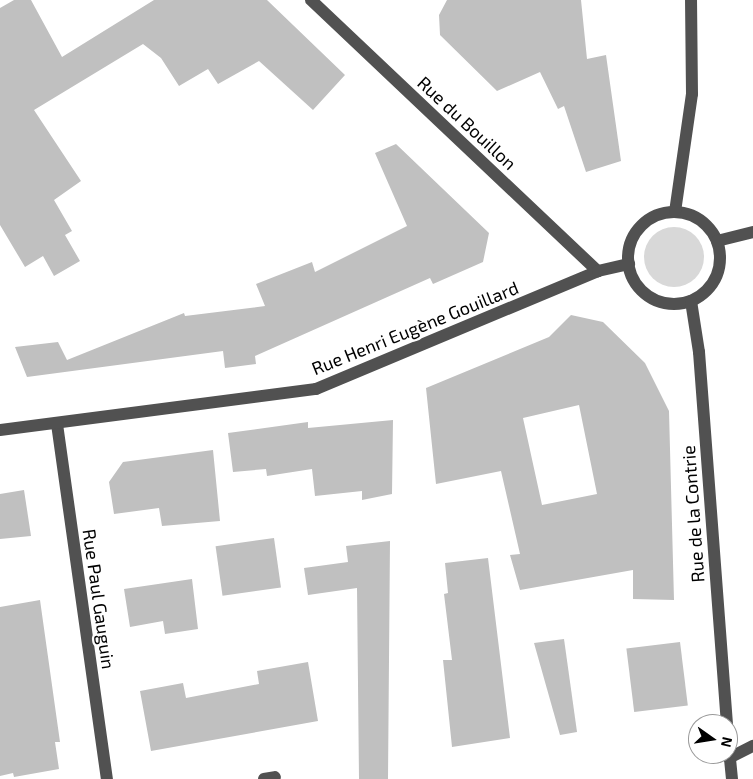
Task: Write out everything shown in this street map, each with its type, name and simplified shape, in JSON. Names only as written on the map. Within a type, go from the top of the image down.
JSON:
[{"type":"street","name":"Rue du Bouillon","points":[[312,0],[598,271]]},
{"type":"street","points":[[676,212],[692,94],[691,0]]},
{"type":"street","points":[[676,212],[700,219],[717,241],[720,258],[716,279],[705,293],[691,301],[671,304],[650,297],[634,280],[629,264],[631,241],[640,226],[657,215],[676,212]]},
{"type":"street","points":[[717,241],[753,232]]},
{"type":"street","name":"Rue Henri Eugène Gouillard","points":[[0,430],[316,389],[598,271],[629,264]]},
{"type":"street","name":"Rue de la Contrie","points":[[691,301],[699,352],[726,714]]},
{"type":"street","name":"Rue Paul Gauguin","points":[[57,424],[107,779]]},
{"type":"street","points":[[738,754],[753,746]]},
{"type":"street","points":[[730,764],[732,779]]},
{"type":"shaded area","points":[[674,227],[691,232],[699,240],[704,257],[699,274],[691,282],[674,287],[657,282],[649,274],[644,257],[649,240],[657,232]]},
{"type":"building","points":[[14,0],[31,0],[62,57],[154,0],[267,0],[345,75],[313,110],[259,61],[218,84],[208,69],[179,86],[161,58],[143,44],[34,110],[81,181],[54,200],[72,231],[65,235],[80,261],[54,276],[43,256],[25,267],[0,225],[0,8]]},
{"type":"building","points":[[447,0],[581,0],[587,59],[606,55],[621,161],[586,172],[564,106],[558,109],[540,72],[497,91],[440,35],[439,15]]},
{"type":"building","points":[[396,144],[489,233],[483,262],[433,284],[430,278],[255,356],[256,364],[225,368],[223,351],[27,377],[15,347],[58,342],[67,360],[184,313],[185,316],[265,306],[256,284],[312,262],[315,272],[407,226],[375,153]]},
{"type":"building","points":[[571,315],[603,322],[645,363],[669,411],[674,600],[633,599],[633,570],[520,590],[510,555],[520,554],[501,471],[436,484],[426,388],[549,337]],"holes":[[[579,405],[597,494],[542,505],[523,418]]]},
{"type":"building","points":[[393,420],[392,494],[362,500],[362,491],[315,496],[312,469],[267,476],[266,469],[233,472],[228,433],[308,422],[308,428]]},
{"type":"building","points":[[213,450],[220,521],[162,526],[159,508],[114,514],[109,482],[123,462]]},
{"type":"building","points":[[24,490],[31,536],[0,539],[0,494]]},
{"type":"building","points":[[274,538],[281,588],[223,596],[216,546]]},
{"type":"building","points":[[390,541],[388,779],[359,779],[357,588],[308,595],[304,568],[348,562],[346,546]]},
{"type":"building","points":[[488,558],[510,738],[452,747],[443,660],[452,660],[444,594],[448,593],[445,563]]},
{"type":"building","points":[[192,579],[198,629],[165,634],[163,621],[130,627],[124,589]]},
{"type":"building","points":[[40,600],[60,742],[55,742],[59,769],[14,777],[13,773],[0,776],[0,607]]},
{"type":"building","points":[[564,639],[577,732],[560,735],[534,643]]},
{"type":"building","points":[[680,642],[688,706],[634,712],[626,649]]},
{"type":"building","points":[[308,662],[318,721],[151,751],[140,691],[183,683],[186,698],[259,684],[257,671]]}]
